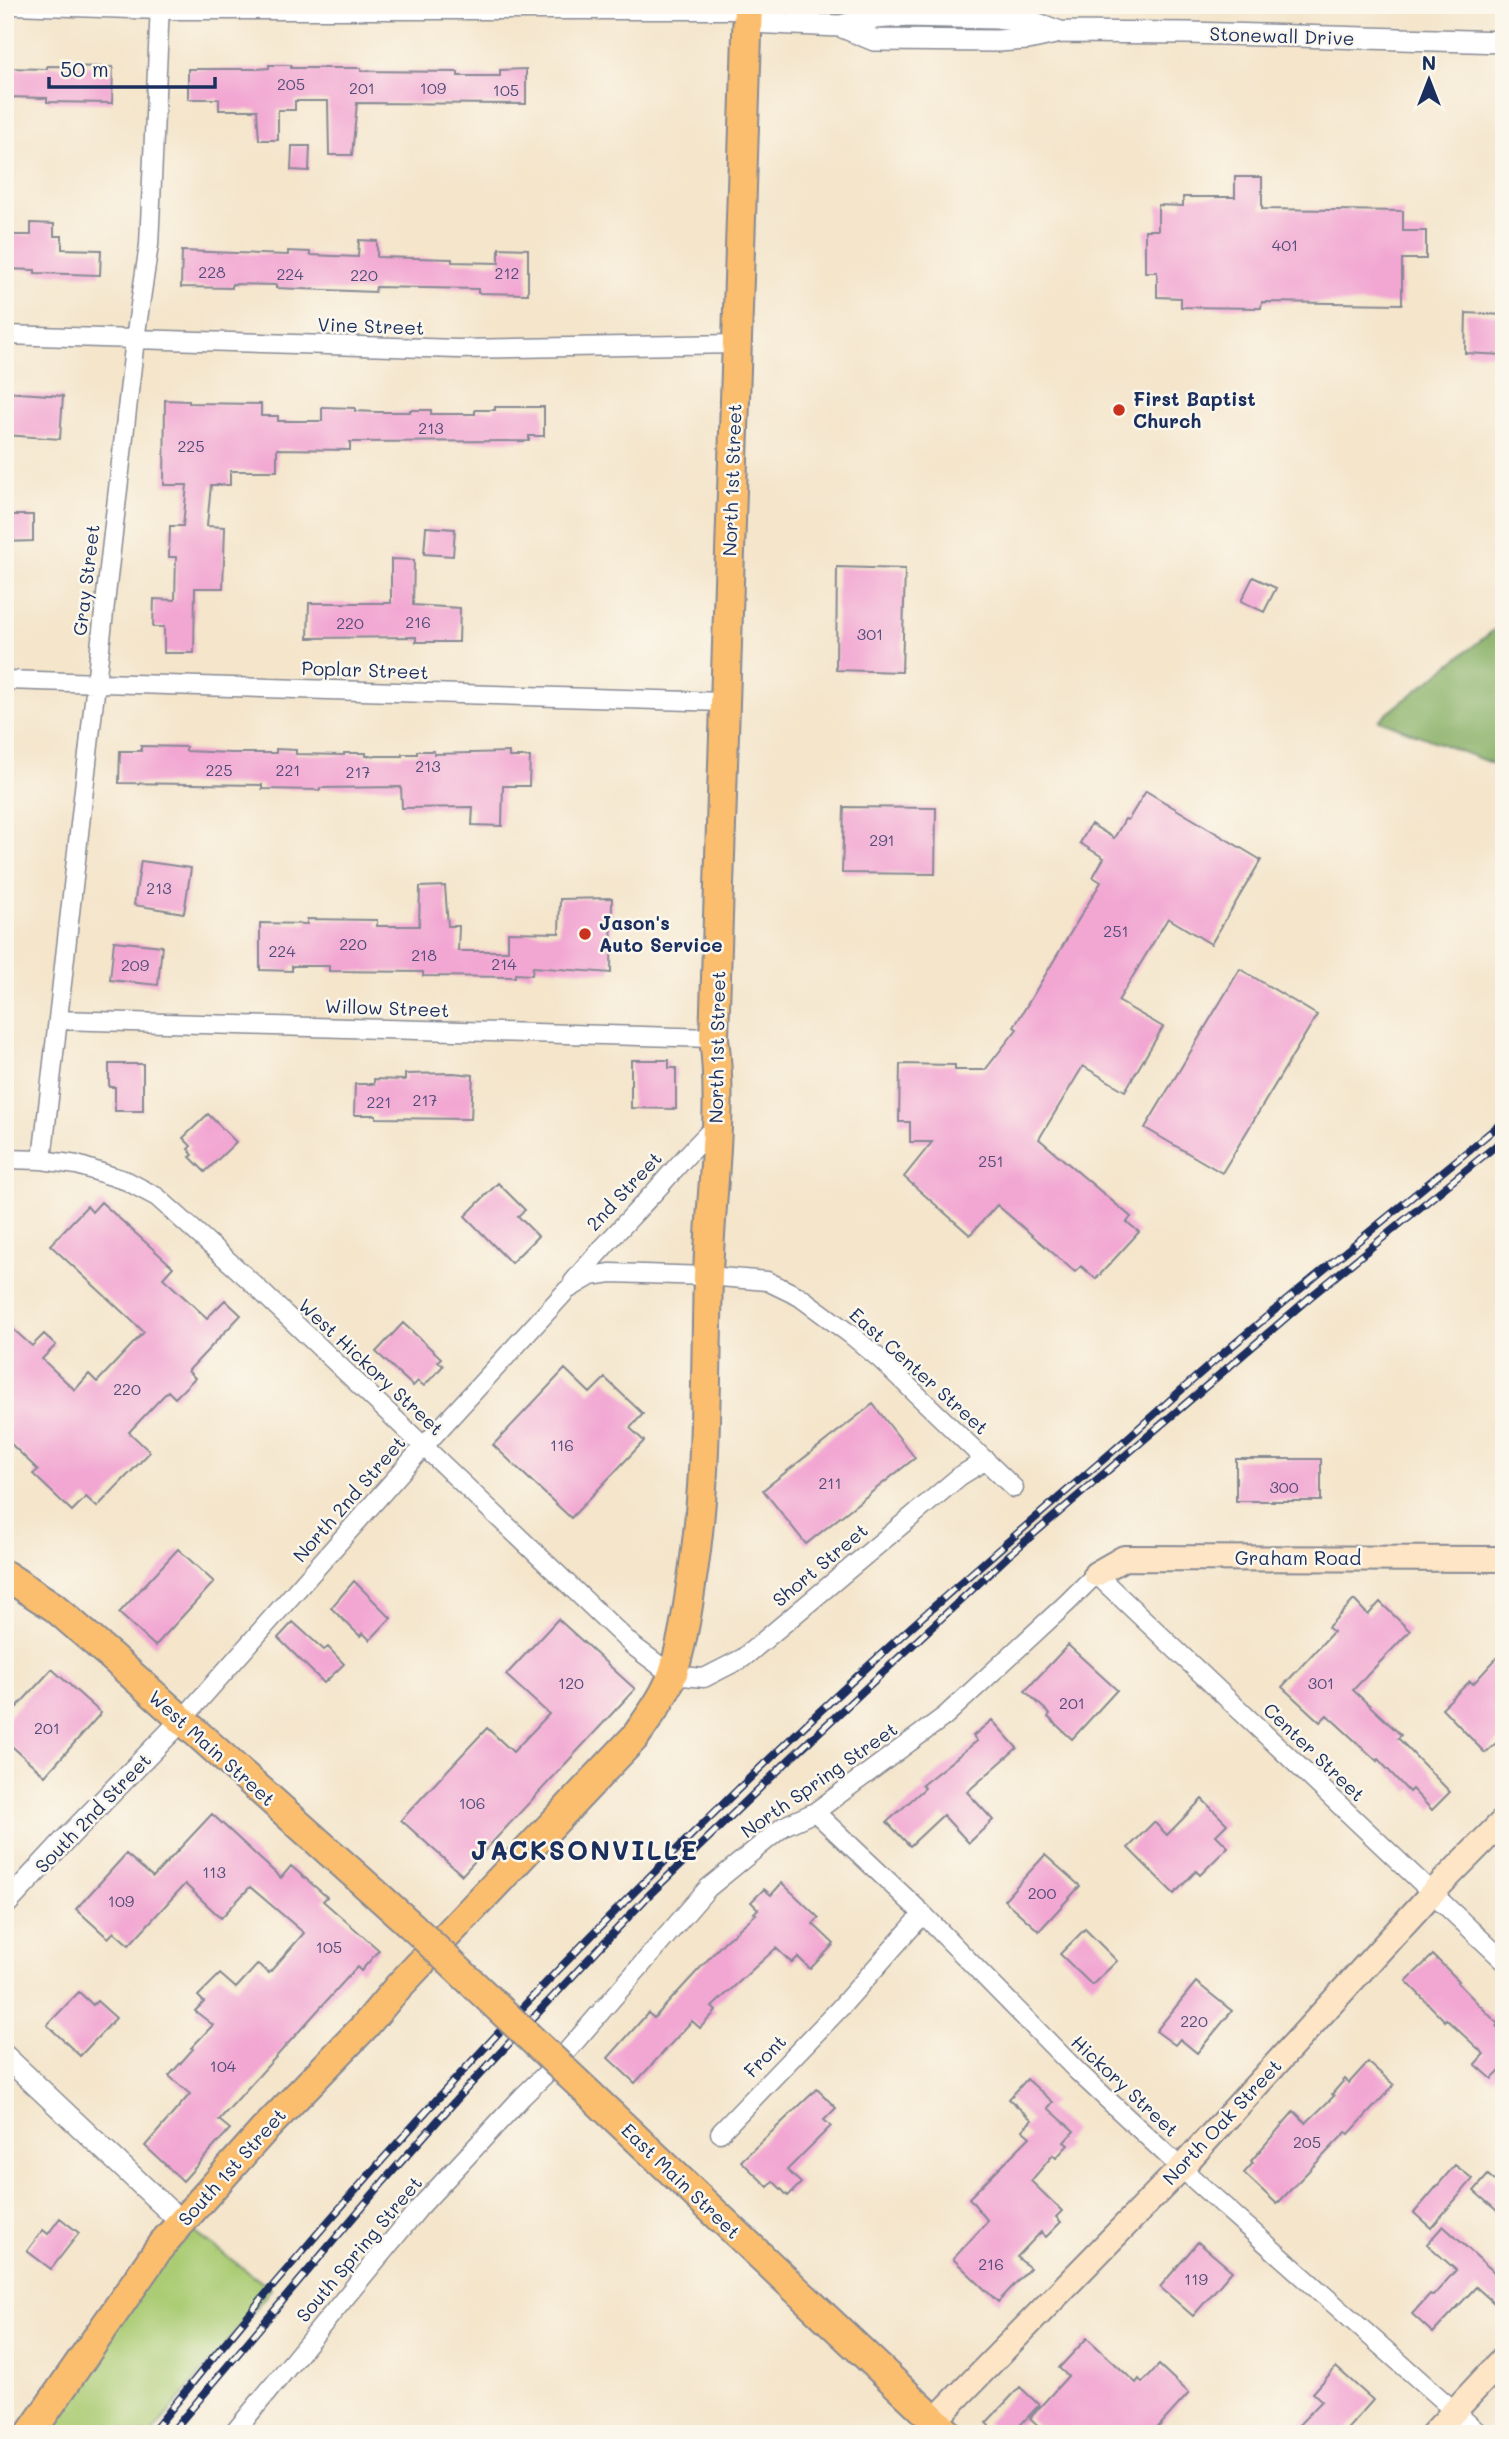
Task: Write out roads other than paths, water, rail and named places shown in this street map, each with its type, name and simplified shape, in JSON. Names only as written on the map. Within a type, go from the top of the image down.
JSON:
[{"type":"main road","name":"North 1st Street","points":[[460,1921],[635,1737],[656,1707],[672,1675],[683,1635],[697,1553],[705,1474],[708,1276],[717,1125],[718,1068],[714,1038],[748,12]]},
{"type":"main road","name":"Graham Road","points":[[1096,1574],[1124,1558],[1504,1559]]},
{"type":"main road","name":"West Main Street","points":[[5,1575],[60,1612],[414,1927]]},
{"type":"main road","name":"North Oak Street","points":[[936,2429],[1181,2168],[1432,1893],[1504,1819]]},
{"type":"main road","name":"South 1st Street","points":[[30,2434],[162,2244],[460,1921]]},
{"type":"main road","name":"East Main Street","points":[[414,1927],[805,2298],[936,2429]]},
{"type":"main road","points":[[1433,2434],[1504,2358]]},
{"type":"street","points":[[13,5],[748,12]]},
{"type":"street","name":"Gray Street","points":[[42,1160],[135,339],[149,245],[160,8]]},
{"type":"street","name":"Stonewall Drive","points":[[748,12],[839,26],[874,40],[997,41],[1028,39],[1060,32],[1504,42]]},
{"type":"street","name":"Vine Street","points":[[5,335],[458,349],[736,344]]},
{"type":"street","name":"Poplar Street","points":[[5,680],[724,702]]},
{"type":"street","name":"Willow Street","points":[[58,1020],[714,1038]]},
{"type":"street","name":"2nd Street","points":[[567,1290],[601,1247],[647,1200],[696,1143],[717,1125]]},
{"type":"street","name":"West Hickory Street","points":[[5,1159],[77,1165],[114,1177],[157,1197],[632,1644],[672,1675]]},
{"type":"street","name":"North 2nd Street","points":[[181,1721],[424,1446],[567,1290],[592,1276],[611,1273],[708,1276]]},
{"type":"street","name":"East Center Street","points":[[708,1276],[767,1281],[800,1297],[880,1359],[1014,1488]]},
{"type":"street","name":"Short Street","points":[[672,1675],[704,1678],[743,1658],[960,1476],[986,1460]]},
{"type":"street","name":"North Spring Street","points":[[523,2096],[555,2065],[709,1888],[784,1826],[815,1812],[945,1716],[1096,1574]]},
{"type":"street","name":"Center Street","points":[[1096,1574],[1504,1961]]},
{"type":"street","name":"South 2nd Street","points":[[5,1905],[181,1721]]},
{"type":"street","name":"Hickory Street","points":[[815,1812],[923,1914],[1078,2072],[1181,2168],[1480,2434]]},
{"type":"street","name":"Front","points":[[720,2133],[840,2008],[923,1914]]},
{"type":"street","points":[[5,2056],[182,2223]]},
{"type":"street","name":"South Spring Street","points":[[233,2434],[419,2208],[523,2096]]},
{"type":"railway","points":[[151,2434],[233,2333],[404,2135],[583,1944],[768,1760],[979,1566],[1204,1370],[1504,1121]]},
{"type":"railway","points":[[170,2434],[384,2181],[466,2089],[650,1894],[1008,1556],[1309,1298],[1504,1139]]},
{"type":"place","name":"First Baptist Church","points":[[1119,410]]},
{"type":"place","name":"Jason's Auto Service","points":[[585,934]]},
{"type":"district","name":"JACKSONVILLE","points":[[585,1851]]}]
